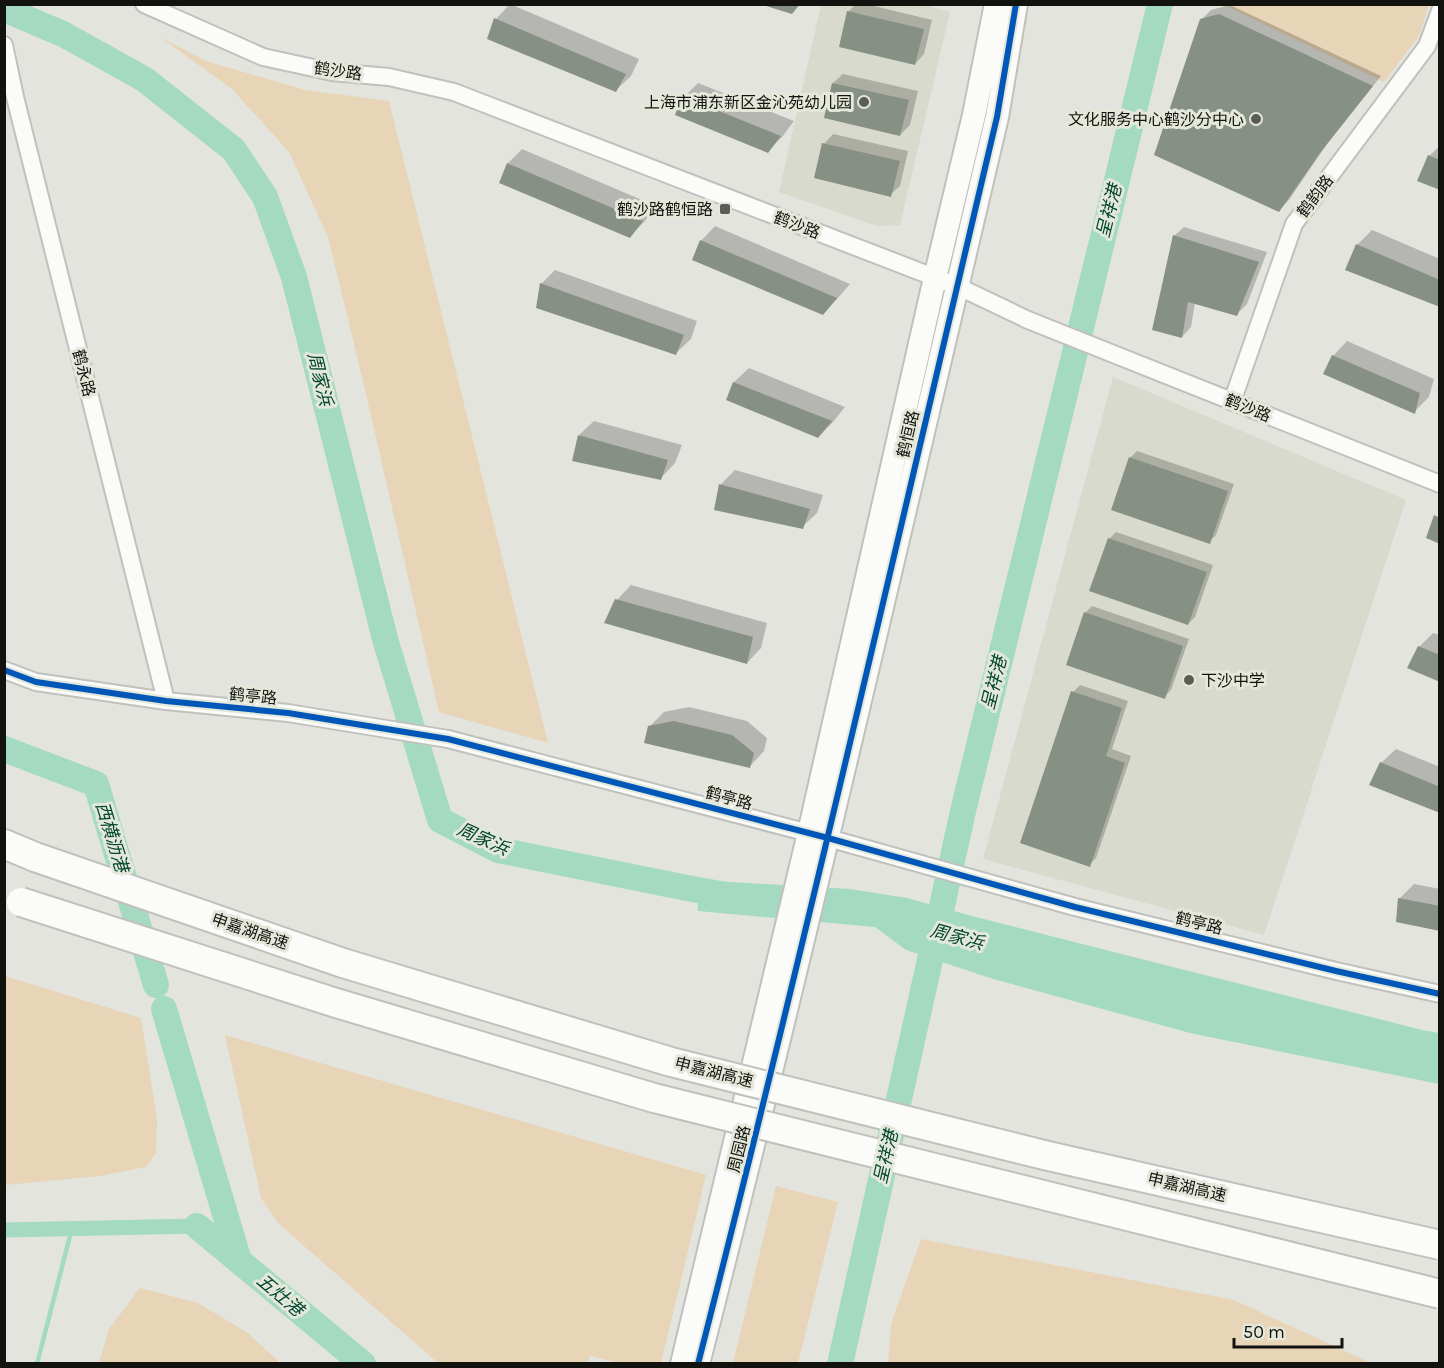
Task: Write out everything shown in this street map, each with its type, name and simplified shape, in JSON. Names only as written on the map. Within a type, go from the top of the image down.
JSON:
[{"type":"highway","name":"申嘉湖高速","points":[[4,845],[343,963],[671,1062],[1044,1155],[1440,1245]]},
{"type":"highway","points":[[10,898],[333,1002],[654,1098],[1440,1294]]},
{"type":"street","name":"鹤沙路","points":[[144,4],[263,57],[332,72],[389,77],[454,92],[957,286],[1028,320],[1440,484]]},
{"type":"street","name":"鹤恒路","points":[[818,835],[935,278],[974,115],[996,4]]},
{"type":"street","name":"鹤恒路","points":[[793,939],[957,286],[997,117],[1016,4]]},
{"type":"street","name":"鹤韵路","points":[[1232,402],[1294,224],[1427,46],[1440,11]]},
{"type":"street","name":"鹤永路","points":[[6,51],[15,97],[166,700]]},
{"type":"street","name":"鹤亭路","points":[[4,670],[36,682],[166,700],[288,713],[448,739],[818,835],[1086,910],[1440,994]]},
{"type":"street","name":"周园路","points":[[682,1364],[793,939]]},
{"type":"street","name":"周园路","points":[[698,1364],[749,1164],[793,939]]},
{"type":"shaded area","name":"上海市浦东新区金沁苑幼儿园","points":[[821,5],[924,5],[950,12],[900,225],[877,226],[779,192]]},
{"type":"shaded area","points":[[1224,5],[1429,5],[1419,36],[1384,82]]},
{"type":"shaded area","points":[[160,37],[206,61],[305,90],[389,101],[548,743],[439,712],[328,237],[289,152],[232,89]]},
{"type":"shaded area","name":"下沙中学","points":[[1113,377],[1406,500],[1264,935],[983,859]]},
{"type":"shaded area","points":[[5,976],[141,1018],[157,1119],[156,1153],[146,1167],[100,1176],[5,1185]]},
{"type":"shaded area","points":[[225,1035],[706,1175],[661,1363],[620,1363],[590,1356],[587,1364],[438,1363],[279,1224],[261,1198]]},
{"type":"shaded area","points":[[776,1186],[838,1202],[798,1363],[733,1363]]},
{"type":"shaded area","points":[[921,1239],[1234,1300],[1371,1363],[888,1363],[891,1324]]},
{"type":"shaded area","points":[[140,1288],[198,1303],[248,1333],[280,1363],[99,1363],[109,1329]]},
{"type":"water","points":[[697,880],[850,889],[907,898],[1439,1033],[1439,1084],[1190,1033],[990,978],[906,950],[875,927],[698,911]]},
{"type":"building","points":[[760,4],[800,4],[792,14]]},
{"type":"building","points":[[847,11],[924,29],[915,65],[839,47]]},
{"type":"building","name":"文化服务中心鹤沙分中心","points":[[1219,14],[1373,86],[1320,153],[1279,212],[1154,155],[1200,19]]},
{"type":"building","points":[[494,18],[626,74],[616,92],[487,39]]},
{"type":"building","points":[[832,83],[909,100],[900,136],[824,118]]},
{"type":"building","points":[[682,96],[781,136],[768,153],[675,115]]},
{"type":"building","points":[[822,143],[900,161],[891,197],[814,178]]},
{"type":"building","points":[[1428,155],[1440,160],[1440,190],[1417,181]]},
{"type":"building","points":[[507,163],[643,221],[630,238],[499,183]]},
{"type":"building","points":[[1173,235],[1259,262],[1237,316],[1188,302],[1182,338],[1152,330]]},
{"type":"building","points":[[700,240],[837,298],[823,315],[692,260]]},
{"type":"building","points":[[1356,244],[1440,280],[1440,307],[1345,270]]},
{"type":"building","points":[[540,283],[684,335],[676,355],[536,308]]},
{"type":"building","points":[[1332,355],[1420,393],[1415,414],[1323,374]]},
{"type":"building","points":[[733,382],[832,421],[818,438],[726,400]]},
{"type":"building","points":[[578,435],[668,460],[661,480],[572,461]]},
{"type":"building","points":[[1129,457],[1228,491],[1210,544],[1111,510]]},
{"type":"building","points":[[719,484],[810,509],[803,529],[714,510]]},
{"type":"building","points":[[1434,515],[1440,518],[1440,544],[1426,538]]},
{"type":"building","points":[[1108,538],[1207,572],[1188,625],[1089,591]]},
{"type":"building","points":[[615,599],[753,637],[747,664],[604,623]]},
{"type":"building","points":[[1084,612],[1183,646],[1165,699],[1066,665]]},
{"type":"building","points":[[1418,646],[1440,655],[1440,682],[1407,668]]},
{"type":"building","points":[[1071,691],[1122,708],[1106,756],[1125,763],[1090,867],[1020,843]]},
{"type":"building","points":[[674,721],[732,735],[754,753],[750,768],[644,743],[648,726]]},
{"type":"building","points":[[1380,762],[1440,787],[1440,813],[1369,785]]},
{"type":"building","points":[[1398,898],[1440,906],[1440,931],[1396,922]]},
{"type":"waterway","name":"呈祥港","points":[[840,1364],[964,807],[1160,4]]},
{"type":"waterway","name":"周家浜","points":[[4,9],[63,34],[144,79],[234,150],[265,197],[294,277],[385,639],[440,820],[498,850],[731,896]]},
{"type":"waterway","name":"西横沥港","points":[[4,749],[96,784],[156,985]]},
{"type":"waterway","name":"西横沥港","points":[[164,1009],[239,1261]]},
{"type":"waterway","points":[[4,1230],[197,1226]]},
{"type":"waterway","name":"五灶港","points":[[197,1226],[363,1364]]},
{"type":"waterway","points":[[37,1364],[72,1228]]},
{"type":"cycle path","points":[[698,1364],[813,897],[997,117],[1016,4]]},
{"type":"cycle path","points":[[4,670],[36,682],[166,701],[288,713],[448,739],[828,838],[1075,907],[1440,994]]},
{"type":"place","name":"上海市浦东新区金沁苑幼儿园","points":[[864,102]]},
{"type":"place","name":"文化服务中心鹤沙分中心","points":[[1256,119]]},
{"type":"place","name":"鹤沙路鹤恒路","points":[[725,209]]},
{"type":"place","name":"下沙中学","points":[[1189,680]]}]
